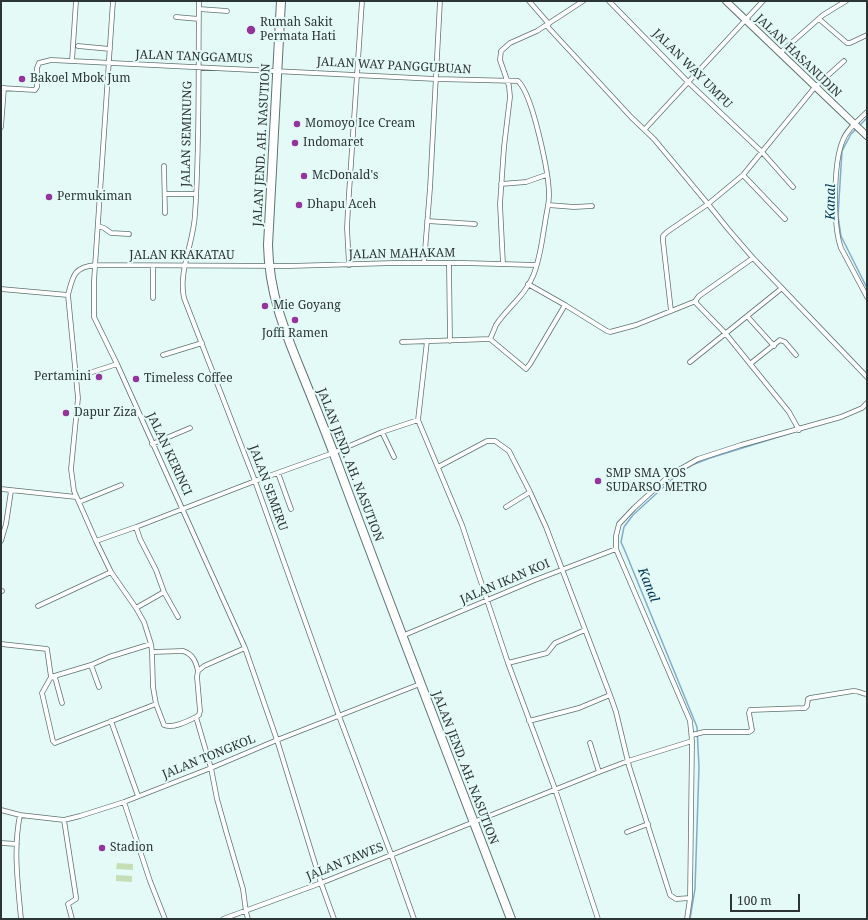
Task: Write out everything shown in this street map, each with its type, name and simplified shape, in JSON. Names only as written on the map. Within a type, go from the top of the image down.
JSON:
[{"type":"highway","name":"JALAN JEND. AH. NASUTION","points":[[281,1],[271,185],[269,266],[272,290],[284,330],[333,453],[511,919]]},
{"type":"main road","name":"JALAN HASANUDIN","points":[[726,1],[867,136]]},
{"type":"street","points":[[72,61],[76,1]]},
{"type":"street","name":"JALAN KERINCI","points":[[113,1],[98,226],[94,317],[117,364],[245,648],[277,740],[321,883],[334,919]]},
{"type":"street","name":"JALAN SEMINUNG","points":[[185,266],[195,220],[199,1]]},
{"type":"street","points":[[349,265],[347,215],[362,1]]},
{"type":"street","points":[[424,263],[430,188],[440,1]]},
{"type":"street","points":[[529,1],[548,25],[631,117],[645,129],[753,258],[867,377]]},
{"type":"street","points":[[503,264],[500,220],[501,184],[510,97],[508,81],[500,60],[501,51],[510,43],[526,37],[548,25],[583,1]]},
{"type":"street","name":"JALAN WAY UMPU","points":[[609,1],[688,82],[762,152],[793,187]]},
{"type":"street","points":[[645,129],[763,1]]},
{"type":"street","points":[[780,53],[819,19],[846,1]]},
{"type":"street","points":[[199,9],[227,11]]},
{"type":"street","points":[[176,17],[199,18]]},
{"type":"street","points":[[819,19],[848,43],[867,35]]},
{"type":"street","points":[[78,46],[110,49]]},
{"type":"street","name":"JALAN TANGGAMUS","points":[[2,88],[35,90],[37,87],[39,62],[51,60],[278,71]]},
{"type":"street","points":[[671,311],[663,241],[664,236],[667,232],[708,204],[743,175],[815,87],[844,61]]},
{"type":"street","name":"JALAN WAY PANGGUBUAN","points":[[278,71],[508,81]]},
{"type":"street","points":[[490,339],[497,324],[533,277],[548,205],[548,184],[537,128],[526,96],[519,82],[508,81]]},
{"type":"street","points":[[1,127],[2,88]]},
{"type":"street","points":[[867,112],[843,140],[839,152],[836,186],[838,240],[867,297]]},
{"type":"street","points":[[164,166],[165,213]]},
{"type":"street","points":[[501,184],[526,182],[546,175]]},
{"type":"street","points":[[743,175],[785,219]]},
{"type":"street","points":[[165,194],[196,194]]},
{"type":"street","points":[[548,205],[574,207],[592,206]]},
{"type":"street","points":[[427,221],[475,224]]},
{"type":"street","points":[[98,226],[111,233],[129,234]]},
{"type":"street","points":[[528,284],[610,332],[636,325],[696,301],[699,296],[753,258]]},
{"type":"street","name":"JALAN MAHAKAM","points":[[269,266],[424,263],[536,265]]},
{"type":"street","points":[[449,264],[450,341]]},
{"type":"street","points":[[96,265],[82,267],[79,270],[71,285],[68,295],[77,377],[77,407],[71,469],[73,485],[96,541],[111,572],[144,622],[151,644],[153,687],[156,704],[164,725],[174,726],[199,715],[198,671],[193,657],[188,652],[183,651],[152,652]]},
{"type":"street","name":"JALAN KRAKATAU","points":[[96,265],[269,266]]},
{"type":"street","points":[[153,266],[153,298]]},
{"type":"street","name":"JALAN SEMERU","points":[[185,266],[183,292],[255,480],[339,716],[414,919]]},
{"type":"street","points":[[690,362],[782,288]]},
{"type":"street","points":[[1,289],[68,295]]},
{"type":"street","points":[[696,301],[697,304],[726,334],[789,412],[799,430]]},
{"type":"street","points":[[402,342],[490,339],[526,368],[530,364],[565,305]]},
{"type":"street","points":[[748,316],[774,346]]},
{"type":"street","points":[[750,364],[780,340],[783,341],[796,355]]},
{"type":"street","points":[[427,341],[418,420],[456,509],[508,663],[555,789],[598,919]]},
{"type":"street","points":[[163,355],[202,343]]},
{"type":"street","points":[[77,377],[117,364]]},
{"type":"street","points":[[686,919],[690,898],[693,735],[690,721],[616,549],[616,536],[619,524],[670,475],[698,459],[741,445],[841,417],[862,408],[867,403]]},
{"type":"street","points":[[96,541],[183,509],[255,480],[333,453],[382,432],[418,420]]},
{"type":"street","points":[[152,444],[190,428]]},
{"type":"street","points":[[382,432],[394,457]]},
{"type":"street","points":[[438,467],[487,441],[495,442],[509,451],[546,527],[610,695],[616,712],[629,766],[670,896],[676,899],[690,898]]},
{"type":"street","points":[[278,473],[291,509]]},
{"type":"street","points":[[1,489],[78,499],[121,485]]},
{"type":"street","points":[[1,541],[6,524],[11,491]]},
{"type":"street","points":[[506,507],[530,492]]},
{"type":"street","points":[[136,527],[140,539],[156,570],[164,592],[178,617]]},
{"type":"street","name":"JALAN IKAN KOI","points":[[402,636],[562,569],[616,549]]},
{"type":"street","points":[[38,606],[111,572]]},
{"type":"street","points":[[136,608],[164,592]]},
{"type":"street","points":[[508,663],[547,653],[554,643],[585,630]]},
{"type":"street","points":[[1,644],[46,648],[51,677],[42,693],[54,743],[156,704]]},
{"type":"street","points":[[51,677],[151,644]]},
{"type":"street","points":[[198,671],[204,666],[245,648]]},
{"type":"street","points":[[91,665],[99,687]]},
{"type":"street","points":[[51,677],[55,678],[62,703]]},
{"type":"street","name":"JALAN TONGKOL","points":[[1,810],[20,815],[64,820],[80,816],[124,802],[420,684]]},
{"type":"street","points":[[693,735],[704,732],[749,732],[752,730],[748,713],[750,710],[805,708],[808,706],[808,700],[810,698],[853,690],[867,694]]},
{"type":"street","points":[[529,721],[579,708],[610,695]]},
{"type":"street","points":[[196,717],[243,889],[248,919]]},
{"type":"street","points":[[111,721],[138,796]]},
{"type":"street","name":"JALAN TAWES","points":[[223,919],[246,912],[321,883],[599,772],[628,761],[692,741]]},
{"type":"street","points":[[590,743],[599,772]]},
{"type":"street","points":[[124,802],[150,881],[165,919]]},
{"type":"street","points":[[20,815],[17,844],[21,919]]},
{"type":"street","points":[[64,820],[76,897],[75,900],[68,904],[72,919]]},
{"type":"street","points":[[627,832],[648,824]]},
{"type":"street","points":[[1,843],[17,844]]},
{"type":"green space","points":[[117,863],[133,864],[133,870],[116,869]]},
{"type":"green space","points":[[116,875],[132,876],[132,882],[116,881]]},
{"type":"waterway","name":"Kanal","points":[[860,125],[867,118]]},
{"type":"waterway","name":"Kanal","points":[[857,128],[851,134],[842,151],[838,216],[841,236],[867,288]]},
{"type":"waterway","name":"Kanal","points":[[690,919],[695,889],[699,767],[697,727],[621,542],[624,527],[633,515],[679,473],[692,465],[791,433]]},
{"type":"place","name":"Rumah Sakit Permata Hati","points":[[251,30]]},
{"type":"place","name":"Bakoel Mbok Jum","points":[[22,79]]},
{"type":"place","name":"Momoyo Ice Cream","points":[[297,124]]},
{"type":"place","name":"Indomaret","points":[[295,143]]},
{"type":"place","name":"McDonald's","points":[[304,176]]},
{"type":"place","name":"Permukiman","points":[[49,197]]},
{"type":"place","name":"Dhapu Aceh","points":[[299,205]]},
{"type":"place","name":"Mie Goyang","points":[[265,306]]},
{"type":"place","name":"Joffi Ramen","points":[[295,320]]},
{"type":"place","name":"Pertamini","points":[[99,377]]},
{"type":"place","name":"Timeless Coffee","points":[[136,379]]},
{"type":"place","name":"Dapur Ziza","points":[[66,413]]},
{"type":"place","name":"SMP SMA YOS SUDARSO METRO","points":[[598,481]]},
{"type":"place","name":"Stadion","points":[[102,848]]}]
